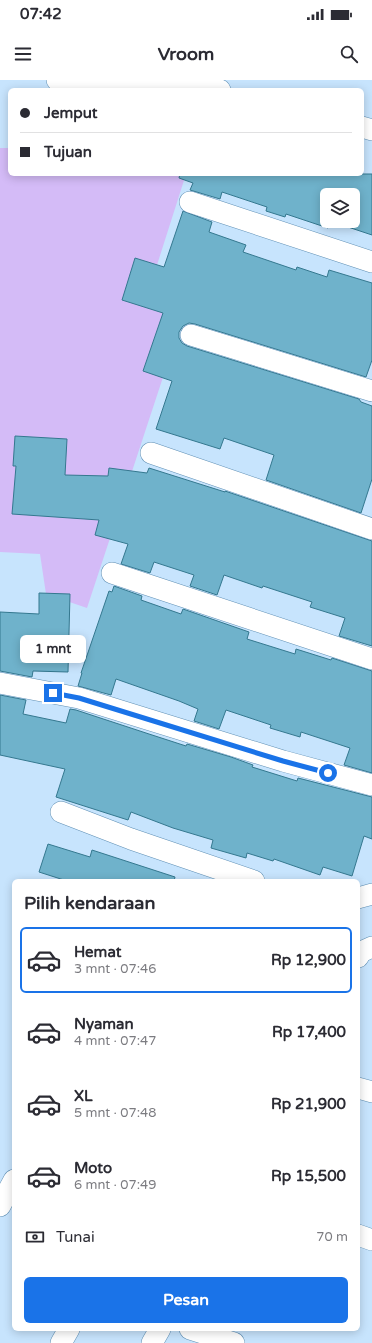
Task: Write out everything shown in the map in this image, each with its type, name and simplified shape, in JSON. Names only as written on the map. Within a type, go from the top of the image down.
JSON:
[{"type":"street","points":[[58,80],[190,82],[212,88]]},
{"type":"street","points":[[190,202],[372,262]]},
{"type":"street","points":[[191,335],[372,391]]},
{"type":"street","points":[[151,453],[372,528]]},
{"type":"street","points":[[112,573],[372,659]]},
{"type":"street","points":[[0,683],[79,698],[283,761],[372,785]]},
{"type":"street","points":[[61,812],[131,839],[248,879]]},
{"type":"street","points":[[360,897],[372,894]]},
{"type":"street","points":[[360,954],[372,947]]},
{"type":"street","points":[[360,1089],[372,1092]]},
{"type":"street","points":[[0,1206],[12,1184]]},
{"type":"street","points":[[360,1236],[372,1240]]},
{"type":"street","points":[[61,1343],[68,1331]]},
{"type":"street","points":[[152,1343],[159,1331]]},
{"type":"street","points":[[196,1331],[234,1343]]},
{"type":"shaded area","points":[[0,148],[8,148],[8,176],[185,176],[157,265],[196,277],[87,608],[46,594],[40,554],[0,552]]},
{"type":"building","points":[[364,174],[372,174],[372,235],[351,228],[360,228],[360,188],[320,188],[320,225],[286,214],[285,217],[266,211],[267,207],[222,192],[220,199],[190,190],[193,183],[179,178],[180,176],[364,176]]},
{"type":"building","points":[[183,211],[212,222],[209,232],[246,245],[243,252],[296,270],[297,267],[327,277],[329,270],[372,283],[372,360],[366,377],[195,324],[189,323],[183,326],[179,332],[179,338],[182,343],[187,346],[359,399],[361,402],[372,406],[372,479],[361,513],[266,480],[274,455],[224,438],[220,449],[156,429],[172,381],[143,371],[163,313],[122,300],[135,258],[164,267]]},
{"type":"building","points":[[15,436],[67,439],[65,475],[108,476],[109,468],[147,473],[149,468],[225,491],[372,541],[372,646],[339,636],[345,618],[310,607],[312,602],[263,586],[262,588],[224,575],[217,595],[190,586],[194,575],[154,562],[150,573],[121,564],[128,544],[95,535],[99,520],[12,514],[16,466],[13,466]]},
{"type":"building","points":[[114,586],[142,596],[141,600],[181,614],[183,609],[249,632],[247,639],[295,654],[296,649],[331,660],[332,658],[372,671],[372,773],[344,765],[350,748],[301,732],[300,737],[270,728],[271,725],[226,710],[219,729],[194,721],[198,709],[116,679],[111,695],[78,686],[109,591],[112,592]]},
{"type":"building","points":[[39,593],[70,594],[68,672],[33,671],[32,677],[0,671],[0,612],[39,614]]},
{"type":"building","points":[[0,695],[26,700],[23,714],[66,723],[70,709],[76,710],[186,746],[187,744],[231,757],[253,765],[252,767],[297,781],[298,778],[372,797],[372,839],[364,836],[352,876],[323,867],[320,875],[274,859],[273,861],[247,853],[246,858],[211,848],[213,840],[173,828],[131,812],[128,820],[56,797],[65,769],[0,755]]},
{"type":"building","points":[[48,844],[90,857],[92,850],[175,877],[174,879],[61,879],[39,872]]},
{"type":"route","points":[[53,693],[79,698],[283,761],[328,773]]}]
